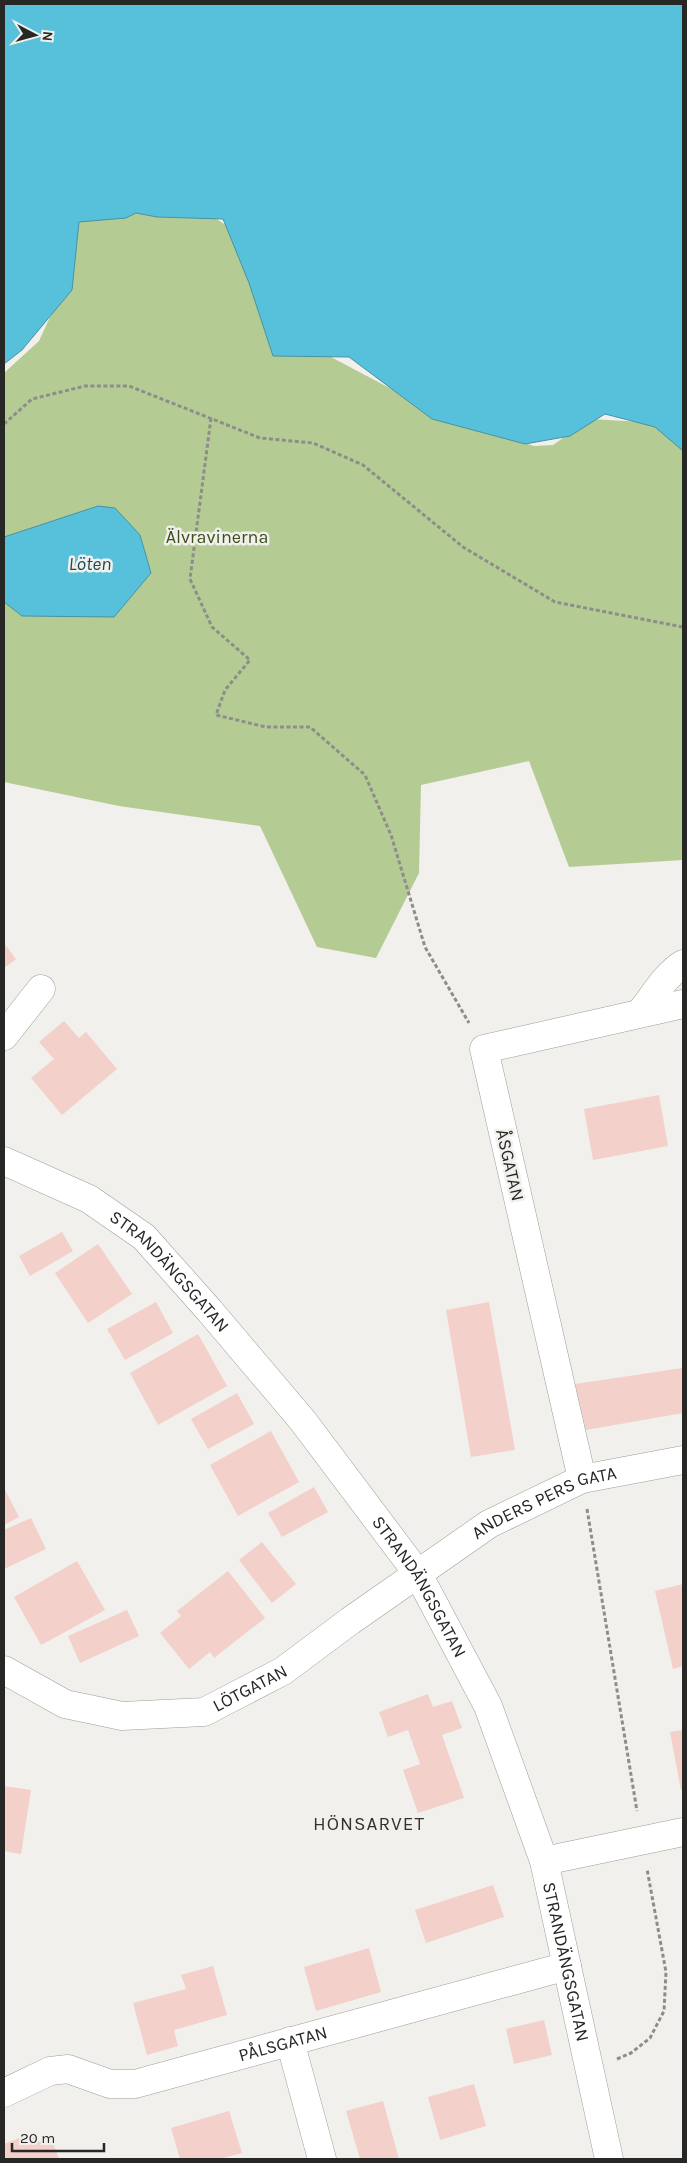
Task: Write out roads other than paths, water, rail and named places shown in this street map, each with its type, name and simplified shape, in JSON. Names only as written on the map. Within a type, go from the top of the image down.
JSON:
[{"type":"street","points":[[640,1013],[673,970],[683,964]]},
{"type":"street","points":[[4,1036],[41,989]]},
{"type":"street","points":[[640,1013],[683,1004]]},
{"type":"street","name":"ÅSGATAN","points":[[582,1479],[484,1049],[640,1013]]},
{"type":"street","name":"STRANDÄNGSGATAN","points":[[4,1161],[89,1199],[144,1238],[209,1310],[303,1421],[418,1574],[488,1706],[544,1861],[609,2159]]},
{"type":"street","name":"ANDERS PERS GATA","points":[[418,1574],[489,1524],[582,1479],[683,1460]]},
{"type":"street","name":"LÖTGATAN","points":[[4,1670],[65,1704],[122,1716],[204,1712],[283,1672],[418,1574]]},
{"type":"street","points":[[544,1861],[683,1832]]},
{"type":"street","name":"PÅLSGATAN","points":[[4,2093],[50,2071],[68,2069],[110,2084],[135,2084],[567,1966]]},
{"type":"street","points":[[290,2041],[322,2159]]},
{"type":"water","points":[[4,4],[683,4],[683,451],[655,427],[605,414],[570,436],[525,444],[432,419],[349,357],[273,356],[249,283],[223,219],[157,217],[136,213],[126,218],[79,222],[72,290],[22,350],[4,364]]},
{"type":"water","name":"Löten","points":[[98,506],[115,508],[140,535],[151,573],[114,617],[22,616],[4,602],[4,537]]},
{"type":"district","name":"HÖNSARVET","points":[[369,1824]]},
{"type":"park label","name":"Älvravinerna","points":[[217,537]]}]
